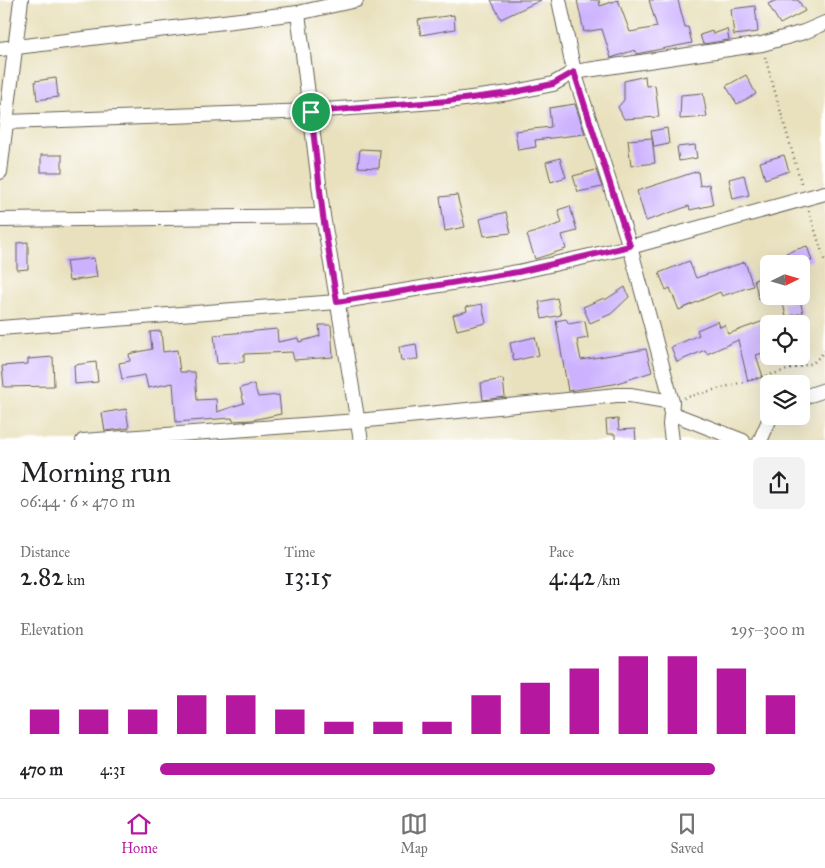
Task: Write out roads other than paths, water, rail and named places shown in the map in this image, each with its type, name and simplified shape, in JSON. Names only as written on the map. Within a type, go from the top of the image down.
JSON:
[{"type":"street","points":[[0,172],[21,0]]},
{"type":"street","points":[[0,49],[298,13],[356,0]]},
{"type":"street","points":[[559,0],[574,72],[630,246],[671,407],[672,440]]},
{"type":"street","points":[[298,13],[323,216],[361,440]]},
{"type":"street","points":[[7,122],[311,112],[448,101],[510,93],[553,84],[574,72],[762,44],[825,23]]},
{"type":"street","points":[[0,328],[337,302],[518,272],[630,246],[806,200],[825,193]]},
{"type":"street","points":[[0,220],[323,216]]},
{"type":"street","points":[[810,395],[825,390]]},
{"type":"street","points":[[83,440],[358,420],[630,395],[671,407],[743,440]]},
{"type":"street","points":[[760,440],[767,425]]}]
